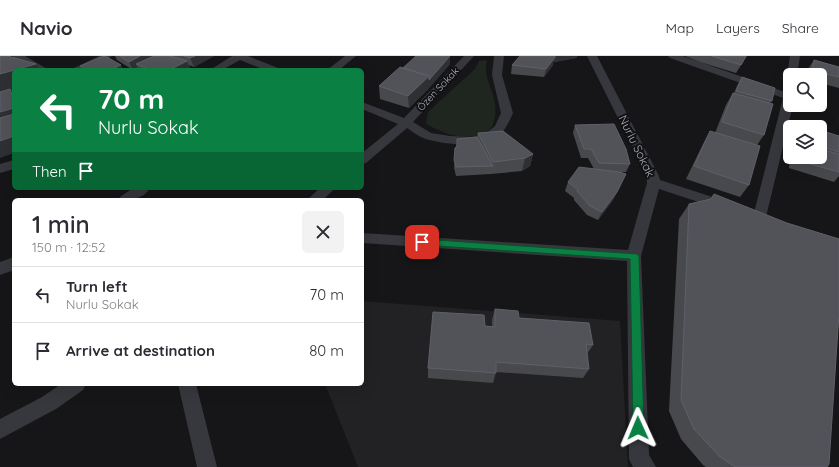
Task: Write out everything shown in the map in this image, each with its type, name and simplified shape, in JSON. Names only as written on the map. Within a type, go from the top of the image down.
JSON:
[{"type":"street","points":[[17,56],[40,68]]},
{"type":"street","points":[[82,68],[107,56]]},
{"type":"street","points":[[218,68],[239,56],[269,68]]},
{"type":"street","points":[[335,68],[352,56]]},
{"type":"street","name":"Özen Sokak","points":[[364,158],[406,123],[469,56]]},
{"type":"street","points":[[364,106],[406,123],[428,136],[450,140],[471,141],[488,138],[496,133],[507,113],[497,75],[499,56]]},
{"type":"street","name":"Nurlu Sokak","points":[[592,56],[652,174],[654,183],[634,256],[639,459],[646,467]]},
{"type":"street","points":[[673,56],[783,95]]},
{"type":"street","points":[[793,68],[795,56]]},
{"type":"street","points":[[0,95],[12,92]]},
{"type":"street","points":[[760,217],[786,112]]},
{"type":"street","points":[[0,169],[12,165]]},
{"type":"street","points":[[654,183],[774,222]]},
{"type":"street","points":[[128,198],[141,190]]},
{"type":"street","points":[[316,198],[326,190]]},
{"type":"street","points":[[364,238],[634,256]]},
{"type":"street","points":[[0,269],[12,264]]},
{"type":"street","points":[[0,429],[49,403],[74,386]]},
{"type":"street","points":[[187,386],[206,467]]},
{"type":"shaded area","points":[[479,61],[487,61],[487,76],[495,106],[495,115],[490,129],[484,134],[463,137],[444,133],[426,124],[428,112],[475,69]]},
{"type":"shaded area","points":[[364,301],[620,321],[628,467],[358,467],[326,386],[364,386]]},
{"type":"building","points":[[0,56],[8,56],[36,64],[22,68],[12,68],[12,71],[0,74]]},
{"type":"building","points":[[104,56],[121,65],[114,68],[82,68],[80,66]]},
{"type":"building","points":[[120,56],[140,56],[129,62]]},
{"type":"building","points":[[154,56],[170,56],[187,61],[173,68],[146,68],[136,64]]},
{"type":"building","points":[[184,56],[195,56],[190,58]]},
{"type":"building","points":[[416,56],[450,56],[429,80],[429,76],[403,68]]},
{"type":"building","points":[[520,56],[555,57],[546,69],[512,65]]},
{"type":"building","points":[[712,56],[746,56],[741,65]]},
{"type":"building","points":[[814,60],[839,67],[839,77],[827,74],[827,68],[813,68]]},
{"type":"building","points":[[400,67],[429,76],[408,96],[379,86]]},
{"type":"building","points":[[742,77],[775,88],[772,101],[736,91]]},
{"type":"building","points":[[10,89],[12,94],[12,109],[0,112],[0,92]]},
{"type":"building","points":[[733,93],[773,104],[764,135],[722,122]]},
{"type":"building","points":[[12,115],[12,137],[0,141],[0,118]]},
{"type":"building","points":[[614,124],[626,149],[630,164],[599,163],[591,149],[584,149],[575,125]]},
{"type":"building","points":[[503,131],[533,154],[525,158],[493,162],[478,133]]},
{"type":"building","points":[[710,131],[760,146],[749,185],[694,166]]},
{"type":"building","points":[[827,132],[839,136],[839,152],[827,148]]},
{"type":"building","points":[[477,137],[493,166],[456,167],[454,160],[457,139]]},
{"type":"building","points":[[827,151],[839,154],[839,172],[810,164],[827,164]]},
{"type":"building","points":[[579,167],[626,174],[617,192],[602,212],[590,206],[577,191],[578,190],[568,182]]},
{"type":"building","points":[[714,194],[787,223],[839,239],[839,313],[829,464],[827,467],[735,467],[719,456],[694,429],[681,400],[689,204],[711,199]]},
{"type":"building","points":[[495,309],[518,311],[519,318],[589,323],[593,345],[586,344],[589,369],[496,362],[496,373],[428,368],[433,312],[484,315],[485,326],[495,327]]},
{"type":"route","points":[[422,242],[634,256],[638,428]]}]
